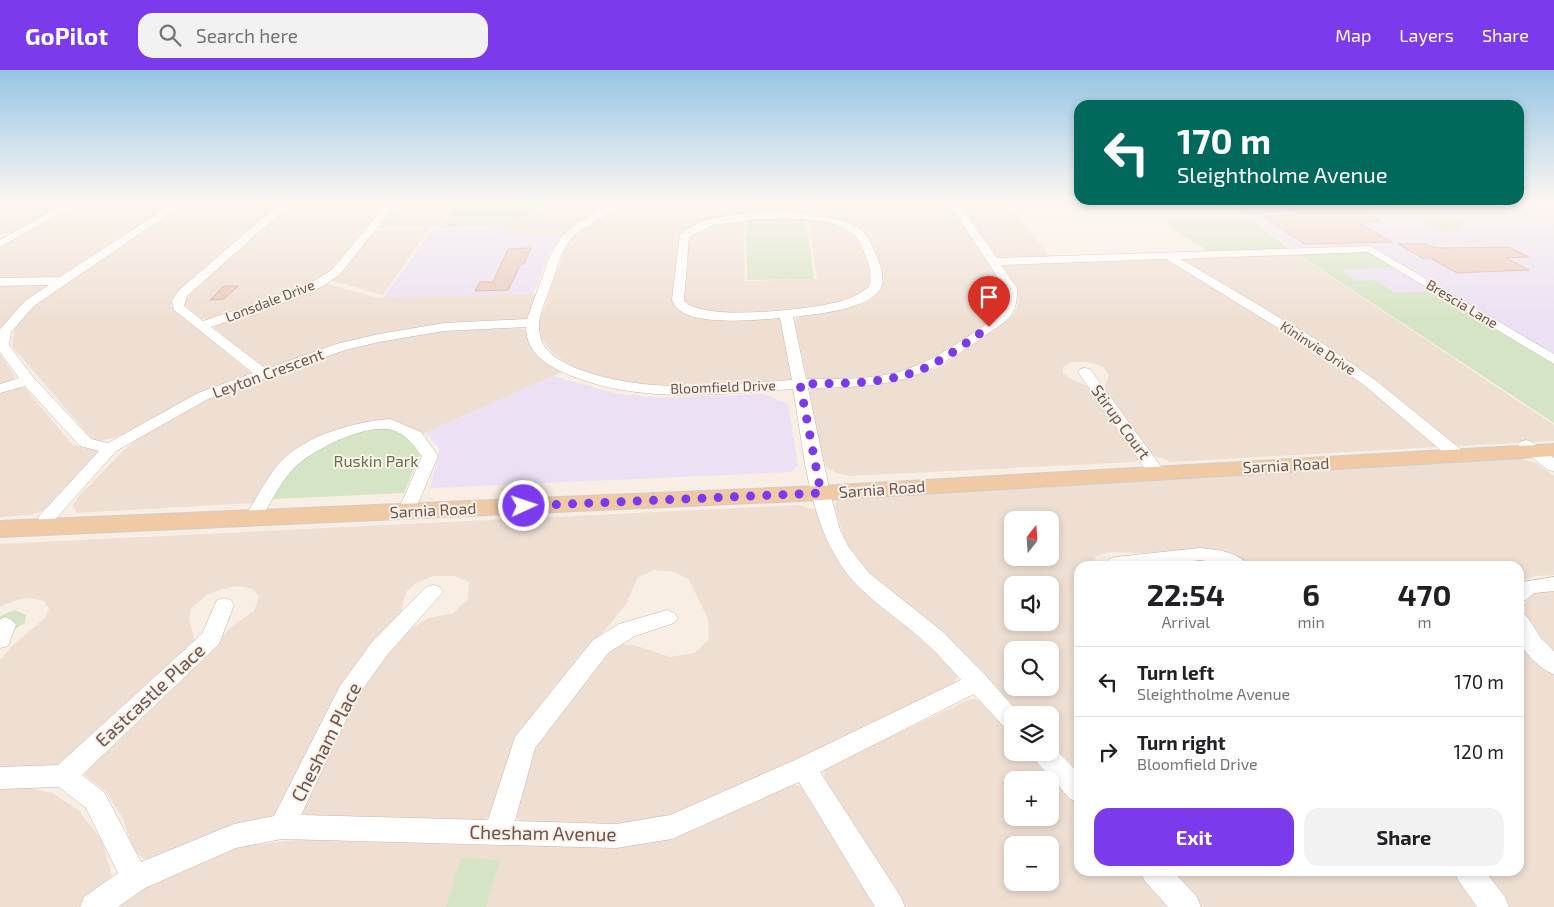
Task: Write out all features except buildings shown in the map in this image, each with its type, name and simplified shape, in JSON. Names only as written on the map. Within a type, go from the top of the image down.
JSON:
[{"type":"main road","name":"Sarnia Road","points":[[0,529],[256,513],[820,487],[1542,447]]},
{"type":"main road","name":"Sarnia Road","points":[[0,520],[256,513]]},
{"type":"street","points":[[110,448],[86,443],[28,380],[2,345],[5,331],[30,304],[120,243]]},
{"type":"street","points":[[240,243],[182,294],[178,307],[263,374]]},
{"type":"street","name":"Lonsdale Drive","points":[[203,325],[292,296],[319,283],[336,272],[360,243]]},
{"type":"street","points":[[532,323],[563,243]]},
{"type":"street","points":[[683,243],[678,300],[681,307],[692,312],[724,316],[786,314],[831,309],[861,299],[874,289],[877,278],[874,265],[863,243]]},
{"type":"street","name":"Bloomfield Drive","points":[[532,323],[533,335],[538,349],[553,362],[574,372],[604,382],[636,388],[673,390],[884,380],[920,370],[945,358],[1004,317],[1008,312],[1012,304],[1011,288],[980,243]]},
{"type":"street","name":"Brescia Lane","points":[[1168,256],[1370,249],[1554,360]]},
{"type":"street","points":[[992,262],[1168,256]]},
{"type":"street","name":"Kininvie Drive","points":[[1168,256],[1322,349],[1369,382],[1453,452]]},
{"type":"street","points":[[0,282],[63,281]]},
{"type":"street","points":[[786,314],[820,487],[831,530],[840,548],[862,578],[935,638],[1004,711]]},
{"type":"street","name":"Leyton Crescent","points":[[47,518],[110,448],[203,396],[341,347],[379,338],[444,327],[532,323]]},
{"type":"street","name":"Stirup Court","points":[[1085,372],[1154,469]]},
{"type":"street","points":[[0,389],[28,380]]},
{"type":"street","points":[[256,513],[286,466],[305,450],[346,432],[374,425],[390,424],[414,435],[430,456],[409,505]]},
{"type":"street","points":[[1542,447],[1554,466]]},
{"type":"street","points":[[1141,561],[1200,554],[1222,557],[1229,561]]},
{"type":"street","points":[[1524,592],[1529,588],[1554,584]]},
{"type":"street","name":"Chesham Place","points":[[282,826],[348,692],[380,648],[433,592]]},
{"type":"street","name":"Eastcastle Place","points":[[64,776],[211,638],[224,605]]},
{"type":"street","points":[[498,832],[524,744],[601,646],[627,630],[667,618]]},
{"type":"street","points":[[1524,629],[1533,644],[1554,665]]},
{"type":"street","name":"Chesham Avenue","points":[[94,907],[135,878],[234,836],[282,826],[616,836],[672,827],[804,768],[978,682]]},
{"type":"street","points":[[1051,761],[1074,786]]},
{"type":"street","points":[[804,768],[891,907]]},
{"type":"street","points":[[0,778],[64,776],[95,800],[135,878]]},
{"type":"street","points":[[1159,876],[1187,907]]},
{"type":"street","points":[[1472,876],[1495,907]]},
{"type":"shaded area","points":[[7,243],[113,243],[61,278],[0,281],[0,247]]},
{"type":"shaded area","points":[[125,243],[236,243],[181,290],[171,306],[251,373],[123,435],[100,441],[91,438],[12,346],[14,330],[25,314],[48,295]]},
{"type":"shaded area","points":[[244,243],[354,243],[329,272],[299,290],[208,319],[201,319],[184,304],[185,296]]},
{"type":"shaded area","points":[[364,243],[419,243],[383,295],[330,280]]},
{"type":"shaded area","points":[[423,243],[558,243],[549,254],[533,293],[383,298]]},
{"type":"shaded area","points":[[568,243],[680,243],[679,310],[784,319],[793,379],[789,382],[651,385],[609,379],[572,367],[552,353],[541,337],[539,322]]},
{"type":"shaded area","points":[[688,243],[744,243],[745,281],[817,279],[812,243],[861,243],[874,276],[872,286],[851,302],[797,311],[721,314],[690,307],[683,301]]},
{"type":"shaded area","points":[[869,243],[976,243],[1008,289],[1002,315],[918,368],[885,377],[827,381],[813,381],[807,378],[795,323],[796,318],[866,303],[878,292],[883,280],[881,268]]},
{"type":"shaded area","points":[[985,243],[1040,243],[1051,257],[1001,259],[994,257]]},
{"type":"shaded area","points":[[1285,243],[1554,243],[1554,419]]},
{"type":"shaded area","points":[[1295,253],[1554,425],[1554,441],[1459,446],[1435,433],[1346,359],[1181,261],[1181,258]]},
{"type":"shaded area","points":[[1165,259],[1306,340],[1439,445],[1437,447],[1171,462],[1152,455],[1104,389],[1109,375],[1103,367],[1087,362],[1072,362],[1063,367],[1063,374],[1091,388],[1138,454],[1138,460],[1135,462],[851,476],[837,473],[827,468],[822,458],[809,393],[812,389],[877,384],[901,380],[942,366],[1015,313],[1019,301],[1016,288],[1003,267],[1005,264]]},
{"type":"shaded area","points":[[324,283],[377,298],[537,293],[530,318],[524,321],[442,326],[272,367],[262,366],[214,328],[216,324]]},
{"type":"shaded area","points":[[0,284],[51,285],[0,331]]},
{"type":"shaded area","points":[[516,327],[525,330],[533,351],[562,372],[423,434],[398,422],[377,421],[284,462],[253,503],[77,513],[72,506],[80,495],[125,449],[150,430],[186,408],[217,395],[334,352],[375,341],[453,329]]},
{"type":"shaded area","points":[[0,354],[15,376],[14,380],[0,386]]},
{"type":"shaded area","points":[[553,376],[617,394],[663,398],[764,394],[788,404],[798,466],[790,472],[430,488],[440,449],[426,433]]},
{"type":"shaded area","points":[[16,387],[25,388],[72,444],[99,450],[102,453],[44,510],[31,515],[0,517],[0,391]]},
{"type":"shaded area","points":[[1516,457],[1536,463],[1554,476],[1554,575],[1537,576],[1524,580],[1524,561],[1241,561],[1205,550],[1142,553],[1111,552],[1096,556],[1094,561],[1074,561],[1074,772],[1059,756],[1059,706],[1011,706],[870,576],[858,562],[845,541],[835,508],[836,501],[844,496]]},
{"type":"shaded area","points":[[799,505],[818,511],[830,548],[853,581],[948,662],[958,674],[953,687],[680,815],[636,825],[522,823],[513,813],[533,749],[609,650],[620,644],[634,645],[670,657],[694,653],[709,639],[708,619],[689,580],[675,572],[655,570],[638,577],[626,604],[527,728],[491,816],[473,823],[314,821],[300,811],[367,674],[403,633],[429,618],[453,613],[468,599],[469,582],[454,576],[434,576],[417,582],[406,592],[400,618],[284,808],[268,821],[166,857],[144,859],[133,850],[123,818],[105,791],[85,775],[87,767],[96,754],[236,623],[254,611],[259,597],[253,589],[236,586],[223,589],[206,595],[191,609],[189,619],[195,641],[68,762],[52,768],[0,769],[0,660],[12,646],[44,619],[49,609],[44,601],[30,598],[0,606],[0,544]]},
{"type":"shaded area","points":[[1185,559],[1213,559],[1218,561],[1179,561]]},
{"type":"shaded area","points":[[1554,588],[1554,655],[1525,620],[1525,604],[1532,593]]},
{"type":"shaded area","points":[[1524,641],[1554,674],[1554,907],[1510,907],[1487,876],[1524,876]]},
{"type":"shaded area","points":[[975,699],[986,703],[1004,724],[1004,761],[1038,761],[1048,771],[1004,771],[1004,826],[1059,826],[1059,783],[1074,800],[1074,876],[1144,876],[1172,907],[905,907],[824,780],[825,768],[966,701]]},
{"type":"shaded area","points":[[791,784],[803,787],[879,907],[110,907],[151,881],[237,847],[302,839],[662,840],[697,829]]},
{"type":"shaded area","points":[[14,785],[52,793],[78,810],[102,840],[112,876],[100,893],[83,907],[0,907],[0,786]]},
{"type":"shaded area","points":[[1172,876],[1462,876],[1484,907],[1201,907]]},
{"type":"green space","points":[[746,243],[809,243],[814,279],[747,280]]},
{"type":"green space","points":[[1195,243],[1282,243],[1291,250],[1212,253]]},
{"type":"green space","points":[[1370,252],[1398,267],[1341,270],[1356,281],[1376,280],[1395,293],[1437,291],[1554,363],[1554,423],[1296,253]]},
{"type":"green space","name":"Ruskin Park","points":[[384,428],[410,440],[420,455],[404,493],[273,499],[279,485],[295,463],[341,438],[370,429]]},
{"type":"green space","points":[[15,610],[26,615],[25,623],[8,633],[0,634],[0,616]]},
{"type":"green space","points":[[461,858],[500,860],[486,907],[446,907]]},
{"type":"route","points":[[524,506],[821,493],[800,384],[863,382],[899,377],[920,370],[945,358],[989,327]]}]
